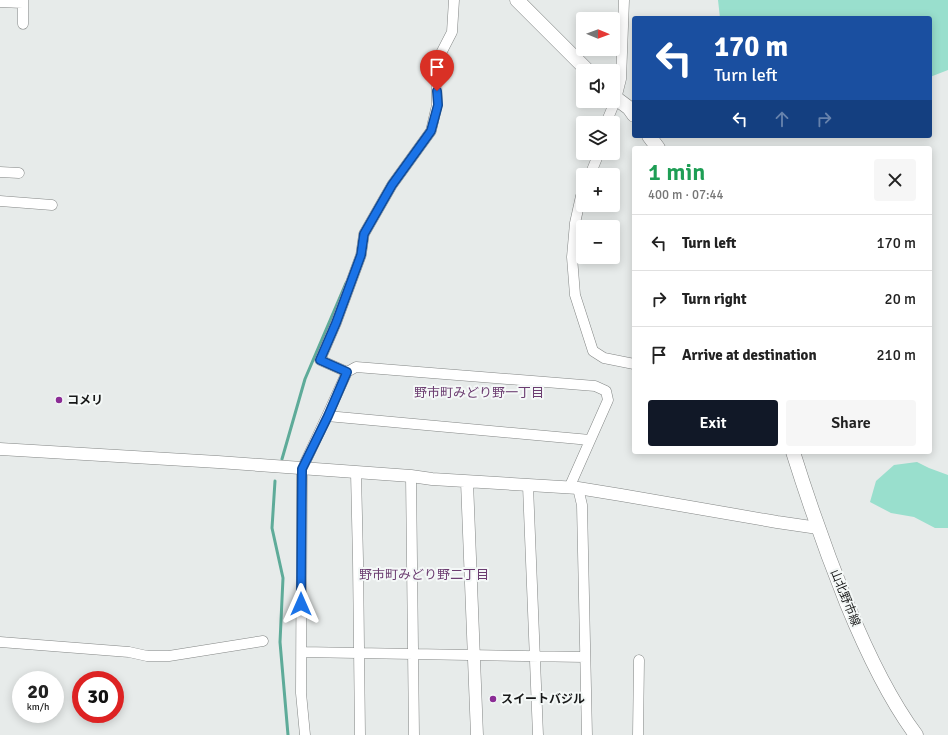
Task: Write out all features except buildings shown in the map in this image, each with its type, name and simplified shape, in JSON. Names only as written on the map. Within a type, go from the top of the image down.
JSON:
[{"type":"main road","points":[[517,0],[581,64]]},
{"type":"main road","points":[[620,102],[632,112]]},
{"type":"main road","name":"山北野市線","points":[[794,454],[831,564],[865,649],[916,735]]},
{"type":"street","points":[[347,372],[320,360],[336,323],[361,255],[364,234],[392,185],[431,131],[438,105],[436,63],[452,32],[454,0]]},
{"type":"street","points":[[620,82],[624,0]]},
{"type":"street","points":[[0,2],[23,2],[22,24]]},
{"type":"street","points":[[0,172],[19,173]]},
{"type":"street","points":[[0,201],[52,205]]},
{"type":"street","points":[[577,212],[572,257],[575,295],[593,351],[604,358],[632,364]]},
{"type":"street","points":[[305,735],[301,693],[302,469],[328,416],[347,372],[356,367],[595,386],[606,391],[608,400],[590,440],[574,488],[582,505],[587,735]]},
{"type":"street","points":[[328,416],[590,440]]},
{"type":"street","points":[[0,449],[218,462],[411,476],[467,482],[574,488],[621,494],[818,528]]},
{"type":"street","points":[[356,473],[360,735]]},
{"type":"street","points":[[411,476],[414,735]]},
{"type":"street","points":[[467,482],[477,735]]},
{"type":"street","points":[[528,486],[538,735]]},
{"type":"street","points":[[0,642],[129,652],[147,656],[169,656],[263,641]]},
{"type":"street","points":[[302,652],[585,656]]},
{"type":"street","points":[[638,735],[639,660]]},
{"type":"green space","points":[[718,0],[948,0],[948,70],[932,76],[932,16],[720,16]]},
{"type":"green space","points":[[917,462],[948,475],[948,528],[935,528],[914,517],[891,513],[870,502],[876,481],[894,465]]},
{"type":"waterway","points":[[282,459],[305,379],[346,283]]},
{"type":"waterway","points":[[275,481],[272,528],[283,578],[280,642],[288,735]]},
{"type":"place","name":"コメリ","points":[[59,400]]},
{"type":"place","name":"スイートバジル","points":[[493,699]]},
{"type":"district","name":"野市町みどり野一丁目","points":[[479,393]]},
{"type":"district","name":"野市町みどり野二丁目","points":[[424,575]]},
{"type":"route","points":[[301,604],[302,469],[328,416],[347,372],[320,360],[336,323],[361,255],[364,234],[392,185],[431,131],[438,105],[437,91]]}]
